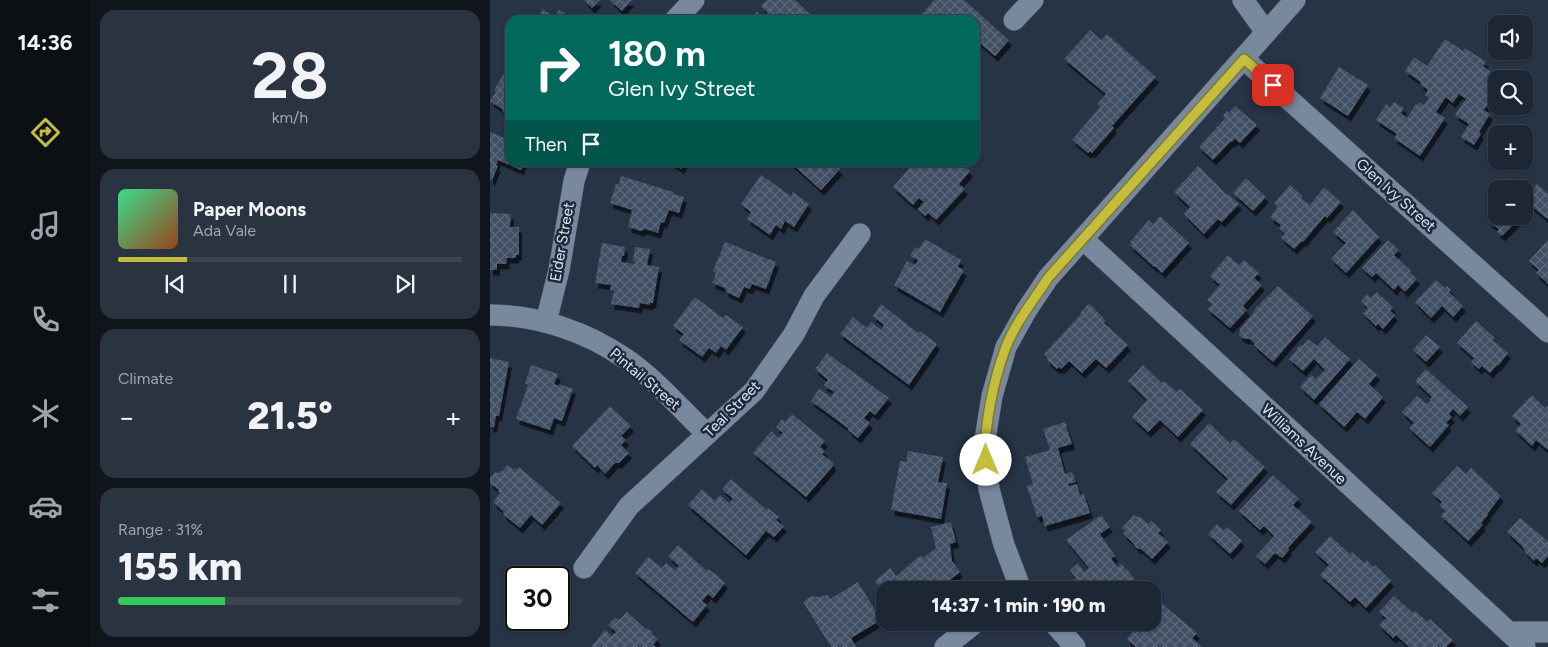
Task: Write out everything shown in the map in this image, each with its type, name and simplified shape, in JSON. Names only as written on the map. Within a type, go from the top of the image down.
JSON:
[{"type":"street","points":[[680,15],[694,0]]},
{"type":"street","points":[[1014,20],[1033,0]]},
{"type":"street","points":[[1243,0],[1266,32]]},
{"type":"street","points":[[1017,581],[1004,545],[988,489],[984,446],[992,396],[1006,346],[1048,278],[1084,240],[1295,0]]},
{"type":"street","name":"Glen Ivy Street","points":[[1244,59],[1548,332]]},
{"type":"street","name":"Eider Street","points":[[546,322],[559,270],[574,181],[578,167]]},
{"type":"street","name":"Teal Street","points":[[584,568],[629,506],[754,391],[794,334],[814,296],[860,234]]},
{"type":"street","name":"Williams Avenue","points":[[1084,240],[1525,647]]},
{"type":"street","name":"Pintail Street","points":[[490,315],[506,315],[546,322],[572,330],[603,344],[627,360],[650,379],[707,434]]},
{"type":"street","points":[[946,647],[965,631]]},
{"type":"street","points":[[1061,631],[1076,647]]},
{"type":"street","points":[[1509,632],[1548,632]]},
{"type":"building","points":[[584,0],[600,0],[592,8]]},
{"type":"building","points":[[610,0],[632,0],[622,11]]},
{"type":"building","points":[[767,0],[795,0],[812,15],[766,15],[768,13],[761,6]]},
{"type":"building","points":[[934,0],[964,0],[1009,40],[995,56],[980,43],[980,15],[921,15]]},
{"type":"building","points":[[543,9],[551,15],[539,15]]},
{"type":"building","points":[[559,10],[566,15],[555,15]]},
{"type":"building","points":[[1090,30],[1101,40],[1107,34],[1156,77],[1112,126],[1114,128],[1092,153],[1090,151],[1088,153],[1072,140],[1100,107],[1097,104],[1106,94],[1064,59]]},
{"type":"building","points":[[1445,39],[1463,51],[1465,48],[1486,62],[1483,66],[1489,70],[1488,104],[1484,110],[1489,115],[1474,145],[1461,137],[1469,124],[1455,115],[1466,99],[1459,94],[1453,103],[1446,97],[1436,112],[1445,118],[1420,156],[1394,138],[1397,134],[1376,120],[1386,104],[1390,107],[1394,102],[1404,108],[1401,113],[1407,118],[1416,104],[1418,105],[1419,102],[1424,105],[1429,98],[1425,95],[1428,90],[1420,84],[1421,82],[1405,71],[1414,57],[1427,66]]},
{"type":"building","points":[[1339,67],[1368,85],[1348,116],[1320,98]]},
{"type":"building","points":[[505,72],[505,113],[490,101],[496,92],[494,90]]},
{"type":"building","points":[[1235,106],[1257,125],[1240,143],[1235,139],[1231,141],[1213,160],[1199,147],[1225,118],[1223,116],[1227,111],[1229,113]]},
{"type":"building","points":[[490,132],[505,138],[505,163],[498,160],[496,165],[498,166],[492,180],[490,179]]},
{"type":"building","points":[[1198,166],[1227,195],[1239,204],[1222,222],[1218,219],[1204,234],[1184,214],[1190,207],[1174,192]]},
{"type":"building","points":[[796,167],[838,167],[840,169],[821,190]]},
{"type":"building","points":[[911,167],[966,167],[970,171],[959,184],[965,189],[936,220],[928,213],[925,216],[918,209],[924,202],[919,198],[913,205],[893,187]]},
{"type":"building","points":[[761,175],[791,196],[793,192],[809,204],[794,227],[785,221],[781,229],[776,225],[770,235],[747,219],[751,212],[741,204]]},
{"type":"building","points":[[621,176],[684,197],[679,213],[669,210],[664,223],[661,222],[658,233],[628,227],[632,210],[610,203],[616,184],[619,184]]},
{"type":"building","points":[[1246,178],[1266,197],[1253,211],[1233,193]]},
{"type":"building","points":[[1537,184],[1548,194],[1547,219],[1533,207],[1533,188]]},
{"type":"building","points":[[1290,185],[1310,205],[1324,187],[1341,202],[1294,249],[1281,238],[1285,234],[1279,228],[1281,225],[1270,217],[1278,207],[1274,203]]},
{"type":"building","points":[[1353,210],[1379,237],[1346,273],[1331,259],[1346,243],[1333,232]]},
{"type":"building","points":[[490,213],[511,214],[510,227],[519,227],[519,255],[516,255],[516,258],[507,258],[506,264],[497,264],[497,270],[490,270]]},
{"type":"building","points":[[1160,216],[1189,243],[1162,273],[1130,245],[1132,243],[1130,242],[1149,220],[1153,224]]},
{"type":"building","points":[[1493,225],[1513,225],[1502,236],[1497,232],[1499,229]]},
{"type":"building","points":[[925,239],[961,260],[958,267],[964,270],[940,312],[894,285],[907,261],[915,265],[918,260],[910,256],[915,247],[919,249]]},
{"type":"building","points":[[1388,240],[1399,250],[1394,255],[1417,279],[1405,292],[1398,285],[1394,290],[1376,273],[1372,277],[1362,268]]},
{"type":"building","points":[[1548,240],[1548,284],[1536,273],[1539,270],[1529,261]]},
{"type":"building","points":[[725,242],[776,262],[766,289],[752,284],[750,289],[744,287],[739,298],[726,292],[725,288],[712,283],[716,273],[713,271]]},
{"type":"building","points":[[602,243],[625,247],[621,262],[635,264],[633,262],[635,247],[650,249],[647,265],[659,267],[653,303],[650,303],[650,305],[640,303],[639,308],[611,304],[614,291],[610,290],[611,285],[595,283]]},
{"type":"building","points":[[1228,255],[1239,265],[1244,260],[1259,273],[1254,278],[1262,285],[1243,306],[1247,310],[1230,328],[1208,309],[1212,304],[1207,300],[1220,285],[1210,276]]},
{"type":"building","points":[[1436,280],[1445,288],[1447,286],[1451,290],[1449,292],[1463,306],[1453,317],[1442,306],[1431,318],[1415,302]]},
{"type":"building","points":[[1278,286],[1313,316],[1273,362],[1250,339],[1244,339],[1239,335],[1240,329],[1254,310]]},
{"type":"building","points":[[1377,292],[1393,307],[1390,311],[1395,315],[1383,329],[1378,324],[1376,326],[1363,313],[1368,308],[1361,301],[1367,294],[1371,298]]},
{"type":"building","points":[[695,297],[723,318],[726,315],[743,327],[726,350],[721,346],[716,353],[709,348],[702,357],[679,340],[684,334],[673,326]]},
{"type":"building","points":[[1089,303],[1106,321],[1104,323],[1128,345],[1106,368],[1096,359],[1082,373],[1069,361],[1061,369],[1059,367],[1057,369],[1047,360],[1048,358],[1044,354]]},
{"type":"building","points":[[881,304],[918,333],[920,331],[937,344],[909,385],[840,334],[853,317],[867,328],[871,322],[881,330],[884,325],[873,316]]},
{"type":"building","points":[[1476,321],[1508,353],[1490,373],[1482,366],[1479,369],[1471,362],[1474,358],[1457,343]]},
{"type":"building","points":[[1426,335],[1440,347],[1426,362],[1413,350]]},
{"type":"building","points":[[1325,337],[1350,359],[1314,400],[1300,387],[1311,375],[1316,379],[1325,370],[1314,359],[1303,371],[1289,359],[1297,348],[1300,345],[1302,346],[1308,339],[1317,346]]},
{"type":"building","points":[[827,353],[889,398],[875,415],[870,411],[864,418],[870,423],[858,438],[849,429],[811,401],[819,389],[831,397],[834,392],[824,385],[828,380],[815,369]]},
{"type":"building","points":[[490,358],[509,362],[499,416],[496,416],[494,427],[490,427]]},
{"type":"building","points":[[1359,359],[1377,375],[1369,384],[1383,397],[1365,419],[1357,412],[1344,427],[1319,404]]},
{"type":"building","points":[[531,365],[558,374],[554,384],[573,389],[562,421],[554,418],[550,430],[516,419],[528,385],[525,383]]},
{"type":"building","points":[[1143,365],[1162,383],[1164,381],[1177,392],[1180,389],[1203,410],[1178,437],[1160,420],[1148,432],[1132,417],[1147,400],[1128,381]]},
{"type":"building","points":[[1426,369],[1468,407],[1460,416],[1453,409],[1449,414],[1452,417],[1446,423],[1449,425],[1430,447],[1409,428],[1414,423],[1402,412],[1417,396],[1427,404],[1431,400],[1432,397],[1415,381]]},
{"type":"building","points":[[1532,395],[1545,408],[1548,407],[1548,450],[1536,440],[1532,446],[1515,430],[1521,424],[1512,416]]},
{"type":"building","points":[[610,406],[631,426],[621,436],[626,440],[621,445],[629,453],[619,463],[615,463],[605,474],[597,465],[595,468],[572,446]]},
{"type":"building","points":[[792,414],[825,441],[820,447],[825,451],[822,454],[833,463],[833,466],[806,497],[753,453],[771,431],[778,438],[783,433],[776,427],[782,419],[785,422]]},
{"type":"building","points":[[1065,422],[1072,444],[1058,448],[1065,474],[1072,472],[1076,482],[1068,484],[1069,486],[1077,484],[1080,495],[1084,494],[1090,513],[1045,526],[1042,516],[1037,517],[1027,486],[1033,484],[1025,457],[1050,450],[1043,429]]},
{"type":"building","points":[[1209,423],[1230,443],[1234,439],[1265,467],[1231,505],[1216,492],[1228,479],[1190,444]]},
{"type":"building","points":[[908,451],[943,457],[938,482],[947,483],[941,519],[891,510],[900,461],[906,462]]},
{"type":"building","points":[[508,465],[514,470],[515,468],[517,470],[519,467],[561,503],[542,525],[531,515],[520,528],[504,515],[503,511],[493,502],[500,493],[490,483],[490,478],[495,472],[502,471]]},
{"type":"building","points":[[1457,466],[1466,474],[1471,468],[1501,496],[1481,523],[1483,525],[1468,541],[1441,516],[1445,511],[1439,505],[1442,502],[1432,493]]},
{"type":"building","points":[[1273,475],[1299,499],[1293,505],[1312,522],[1288,548],[1289,550],[1282,558],[1275,553],[1265,564],[1256,556],[1274,536],[1264,526],[1260,530],[1239,511]]},
{"type":"building","points":[[731,479],[767,510],[768,508],[779,517],[776,520],[784,526],[774,537],[766,531],[746,555],[688,505],[702,489],[715,501],[720,495],[729,503],[733,499],[722,489]]},
{"type":"building","points":[[1101,515],[1110,527],[1100,534],[1115,556],[1111,558],[1117,567],[1122,564],[1135,581],[1071,581],[1076,578],[1070,570],[1078,563],[1084,572],[1089,568],[1066,540]]},
{"type":"building","points":[[1134,515],[1139,516],[1148,524],[1151,521],[1161,530],[1158,533],[1168,542],[1152,559],[1141,549],[1136,548],[1123,533],[1125,531],[1122,528]]},
{"type":"building","points":[[1520,518],[1548,541],[1548,556],[1542,563],[1536,558],[1534,561],[1507,532]]},
{"type":"building","points":[[951,522],[956,542],[950,544],[952,561],[960,572],[948,581],[876,582],[875,581],[890,568],[896,576],[921,555],[923,558],[936,548],[931,527]]},
{"type":"building","points":[[1217,524],[1223,530],[1227,527],[1242,541],[1230,554],[1208,534]]},
{"type":"building","points":[[1330,536],[1350,554],[1352,552],[1364,563],[1367,560],[1373,567],[1375,565],[1391,581],[1366,608],[1355,597],[1350,602],[1320,575],[1329,565],[1315,552]]},
{"type":"building","points":[[678,545],[707,571],[708,569],[725,583],[713,598],[708,594],[702,601],[707,605],[693,622],[635,573],[648,557],[662,568],[666,563],[675,570],[679,566],[668,556]]},
{"type":"building","points":[[858,582],[876,612],[876,623],[851,638],[856,647],[831,647],[803,602],[811,596],[828,595],[830,599]]},
{"type":"building","points":[[1394,596],[1413,613],[1415,611],[1428,622],[1430,619],[1453,640],[1446,647],[1409,647],[1396,635],[1393,638],[1379,625],[1386,618],[1379,612]]},
{"type":"building","points":[[1161,603],[1197,633],[1192,638],[1202,647],[1136,647],[1127,639],[1134,631],[1161,631]]},
{"type":"building","points":[[627,612],[658,639],[653,645],[656,647],[591,647],[605,630],[612,636],[616,632],[608,625],[615,617],[619,620]]},
{"type":"route","points":[[986,460],[984,446],[992,396],[1006,346],[1048,278],[1244,59],[1273,85]]}]
